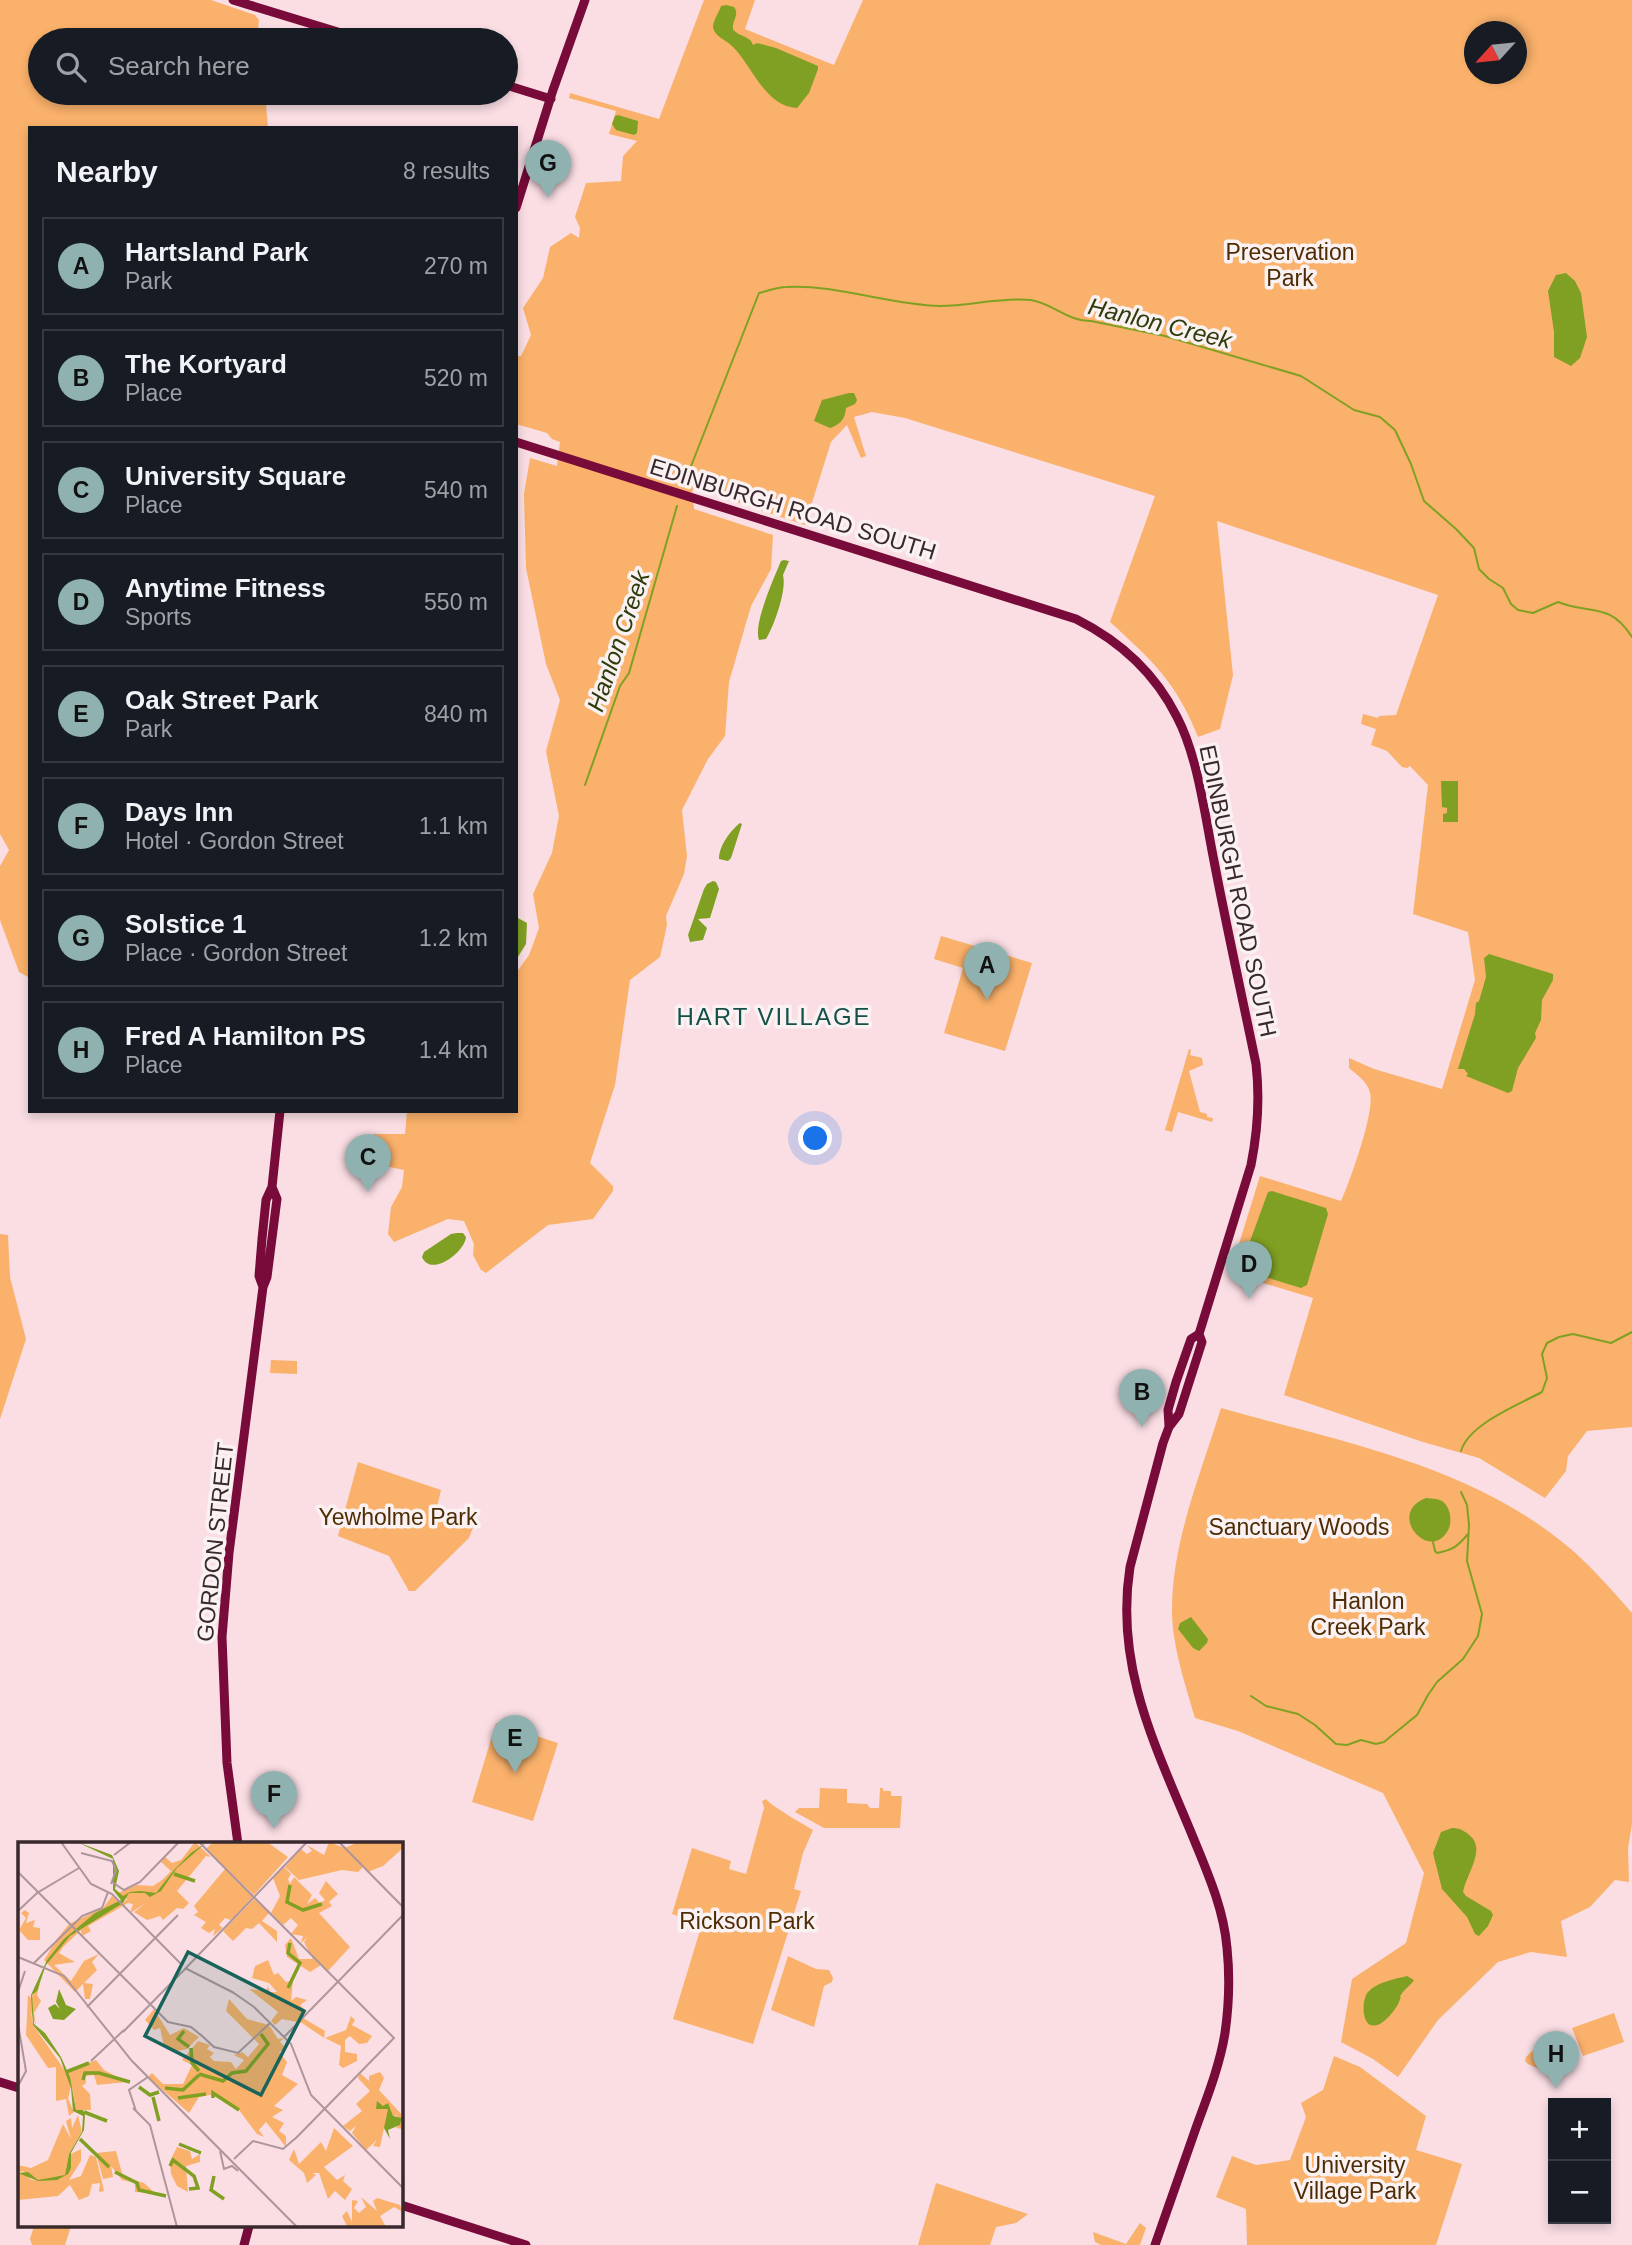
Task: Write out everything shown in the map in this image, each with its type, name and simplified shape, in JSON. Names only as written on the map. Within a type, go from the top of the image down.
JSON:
[{"type":"main road","points":[[233,0],[325,28]]},
{"type":"main road","points":[[518,202],[585,0]]},
{"type":"main road","points":[[518,89],[551,99]]},
{"type":"main road","name":"EDINBURGH ROAD SOUTH","points":[[518,443],[1076,618],[1113,640],[1137,661],[1162,691],[1183,728],[1198,780],[1256,1064],[1260,1098],[1257,1137],[1251,1165],[1199,1334],[1202,1342],[1179,1414],[1169,1427],[1130,1567],[1125,1616],[1135,1687],[1150,1731],[1209,1875],[1220,1910],[1227,1946],[1229,1979],[1225,2032],[1220,2054],[1154,2245]]},
{"type":"main road","name":"GORDON STREET","points":[[238,1842],[227,1763],[222,1637],[229,1553],[262,1287],[267,1277],[277,1199],[272,1187],[280,1113]]},
{"type":"main road","points":[[0,2082],[18,2088]]},
{"type":"main road","points":[[402,2205],[526,2245]]},
{"type":"main road","points":[[244,2245],[248,2228]]},
{"type":"green space","points":[[0,0],[211,0],[255,15],[259,20],[258,28],[28,28],[28,105],[266,105],[268,126],[28,126],[28,977],[19,972],[0,920],[0,866],[9,850],[0,834]]},
{"type":"green space","name":"Preservation Park","points":[[704,0],[755,0],[745,29],[834,65],[863,0],[1632,0],[1632,1427],[1587,1431],[1568,1456],[1566,1471],[1545,1498],[1479,1458],[1284,1395],[1313,1298],[1230,1273],[1260,1176],[1341,1201],[1361,1147],[1371,1102],[1367,1085],[1349,1068],[1349,1058],[1374,1069],[1442,1089],[1475,980],[1468,932],[1413,914],[1428,785],[1410,766],[1402,767],[1387,751],[1371,745],[1376,729],[1361,724],[1363,714],[1378,718],[1396,715],[1438,595],[1217,521],[1233,675],[1220,729],[1198,737],[1172,687],[1139,649],[1110,622],[1155,496],[905,418],[872,412],[854,417],[866,456],[861,458],[847,425],[831,442],[805,525],[695,488],[692,491],[694,509],[773,535],[771,569],[751,606],[729,682],[725,736],[708,759],[682,810],[687,856],[684,874],[666,916],[667,925],[660,957],[630,980],[615,1085],[590,1163],[613,1186],[613,1191],[593,1219],[548,1225],[486,1273],[481,1270],[473,1255],[474,1244],[464,1221],[448,1219],[394,1242],[388,1234],[391,1207],[402,1187],[404,1170],[375,1164],[373,1134],[405,1134],[407,1113],[518,1113],[518,970],[529,955],[539,928],[533,894],[552,853],[559,816],[546,751],[560,700],[546,664],[526,568],[524,494],[530,458],[557,466],[560,442],[547,433],[518,425],[518,356],[521,356],[531,335],[523,308],[543,278],[550,247],[571,233],[579,238],[580,228],[575,217],[586,183],[621,181],[623,156],[637,141],[609,134],[616,111],[569,98],[570,93],[659,119]]},
{"type":"green space","points":[[941,936],[1032,963],[1005,1051],[944,1033],[963,968],[934,959]]},
{"type":"green space","points":[[1189,1049],[1190,1055],[1202,1058],[1203,1065],[1189,1071],[1200,1112],[1213,1118],[1212,1122],[1178,1112],[1172,1132],[1165,1130]]},
{"type":"green space","points":[[0,1234],[8,1235],[10,1277],[26,1339],[0,1419]]},
{"type":"green space","points":[[271,1360],[297,1361],[297,1374],[270,1373]]},
{"type":"green space","name":"Hanlon Creek Park","points":[[1221,1408],[1398,1458],[1484,1492],[1524,1515],[1571,1549],[1632,1613],[1632,1824],[1628,1848],[1629,1882],[1615,1880],[1590,1907],[1561,1921],[1567,1957],[1531,1952],[1498,1962],[1438,2020],[1398,2077],[1373,2059],[1341,2042],[1352,1979],[1406,1943],[1424,1873],[1383,1793],[1238,1731],[1195,1718],[1183,1677],[1172,1620],[1177,1556],[1189,1506]]},
{"type":"green space","name":"Yewholme Park","points":[[358,1462],[441,1490],[437,1507],[476,1520],[469,1538],[415,1591],[409,1591],[389,1556],[338,1536]]},
{"type":"green space","points":[[496,1723],[558,1743],[533,1821],[472,1802]]},
{"type":"green space","points":[[820,1788],[847,1789],[847,1803],[867,1804],[870,1808],[879,1808],[880,1788],[883,1788],[883,1791],[891,1791],[891,1796],[902,1796],[900,1828],[824,1828],[795,1812],[799,1808],[819,1808]]},
{"type":"green space","name":"Rickson Park","points":[[766,1799],[813,1830],[803,1853],[794,1889],[801,1891],[753,2044],[673,2019],[702,1924],[672,1914],[692,1848],[731,1861],[729,1869],[746,1874],[764,1808],[762,1801]]},
{"type":"green space","points":[[788,1956],[816,1969],[829,1970],[833,1978],[832,1982],[824,1986],[814,2027],[771,2010]]},
{"type":"green space","points":[[1614,2013],[1624,2042],[1583,2056],[1572,2028]]},
{"type":"green space","points":[[1551,2033],[1562,2054],[1562,2065],[1557,2077],[1525,2061]]},
{"type":"green space","name":"University Village Park","points":[[1334,2056],[1360,2067],[1426,2116],[1416,2150],[1462,2164],[1436,2245],[1247,2245],[1246,2209],[1216,2197],[1232,2156],[1256,2165],[1290,2160],[1306,2117],[1301,2103],[1323,2090]]},
{"type":"green space","points":[[936,2183],[1028,2214],[1016,2223],[996,2227],[990,2245],[918,2245]]},
{"type":"green space","points":[[1140,2223],[1146,2228],[1140,2245],[1101,2245],[1095,2242],[1093,2232],[1126,2244]]},
{"type":"green space","points":[[33,2228],[70,2228],[65,2245],[32,2245],[30,2239]]},
{"type":"shaded area","points":[[726,5],[736,10],[733,29],[749,39],[753,45],[757,43],[776,48],[818,66],[809,93],[797,108],[776,101],[732,46],[716,33],[714,22],[721,6]]},
{"type":"shaded area","points":[[618,115],[638,121],[637,133],[634,135],[616,130],[612,124]]},
{"type":"shaded area","points":[[1566,273],[1575,281],[1581,293],[1587,337],[1580,358],[1571,366],[1554,357],[1554,332],[1548,291],[1556,275]]},
{"type":"shaded area","points":[[854,393],[857,400],[846,408],[840,423],[830,428],[814,421],[822,400]]},
{"type":"shaded area","points":[[781,561],[789,561],[783,575],[779,608],[766,639],[759,640],[761,612]]},
{"type":"shaded area","points":[[1441,781],[1458,781],[1458,822],[1443,822],[1443,814],[1447,813],[1447,808],[1442,807]]},
{"type":"shaded area","points":[[742,824],[731,858],[728,861],[719,859],[726,839]]},
{"type":"shaded area","points":[[713,881],[719,889],[710,918],[698,919],[707,928],[703,940],[690,942],[688,935],[704,889]]},
{"type":"shaded area","points":[[518,918],[527,923],[526,944],[518,957]]},
{"type":"shaded area","points":[[1489,954],[1553,974],[1553,980],[1542,1000],[1541,1020],[1535,1033],[1536,1038],[1518,1068],[1512,1091],[1508,1093],[1466,1076],[1468,1074],[1464,1069],[1458,1069],[1486,977],[1484,958]]},
{"type":"shaded area","points":[[1268,1192],[1326,1208],[1328,1214],[1307,1285],[1301,1288],[1246,1271],[1242,1263]]},
{"type":"shaded area","points":[[463,1233],[466,1237],[464,1243],[454,1255],[440,1264],[426,1263],[422,1257],[424,1252],[451,1234]]},
{"type":"shaded area","points":[[1426,1498],[1442,1501],[1449,1511],[1449,1528],[1439,1540],[1421,1538],[1410,1523],[1410,1514],[1415,1505]]},
{"type":"shaded area","points":[[1191,1617],[1208,1639],[1199,1651],[1193,1648],[1178,1629],[1180,1623]]},
{"type":"shaded area","points":[[1452,1828],[1466,1833],[1476,1846],[1474,1862],[1463,1892],[1493,1915],[1479,1936],[1475,1934],[1467,1917],[1442,1889],[1433,1853],[1441,1832]]},
{"type":"shaded area","points":[[1407,1976],[1414,1980],[1401,1994],[1393,2012],[1380,2024],[1368,2023],[1364,2007],[1368,1992],[1381,1983]]},
{"type":"waterway","name":"Hanlon Creek","points":[[684,484],[759,293],[783,287],[805,287],[940,306],[1031,300],[1075,319],[1165,336],[1301,376],[1354,410],[1380,417],[1395,430],[1424,501],[1474,548],[1479,569],[1503,588],[1511,604],[1518,610],[1533,613],[1558,602],[1598,611],[1615,618],[1632,637]]},
{"type":"waterway","name":"Hanlon Creek","points":[[585,785],[620,686],[629,673],[677,506]]},
{"type":"waterway","points":[[1461,1451],[1466,1441],[1484,1424],[1542,1392],[1547,1378],[1542,1354],[1547,1343],[1573,1334],[1611,1343],[1632,1332]]},
{"type":"waterway","points":[[1251,1696],[1266,1706],[1298,1714],[1336,1744],[1347,1745],[1361,1740],[1376,1744],[1384,1742],[1417,1715],[1437,1682],[1463,1659],[1478,1636],[1482,1614],[1467,1561],[1469,1525],[1467,1505],[1461,1492]]},
{"type":"waterway","points":[[1433,1542],[1435,1551],[1443,1552],[1455,1547],[1468,1534]]},
{"type":"place","name":"Solstice 1","points":[[548,198]]},
{"type":"place","name":"Hartsland Park","points":[[987,1000]]},
{"type":"place","name":"University Square","points":[[368,1192]]},
{"type":"place","name":"Anytime Fitness","points":[[1249,1299]]},
{"type":"place","name":"The Kortyard","points":[[1142,1427]]},
{"type":"place","name":"Oak Street Park","points":[[515,1773]]},
{"type":"place","name":"Days Inn","points":[[274,1829]]},
{"type":"place","name":"Fred A Hamilton PS","points":[[1556,2089]]},
{"type":"district","name":"HART VILLAGE","points":[[774,1016]]},
{"type":"park label","name":"Sanctuary Woods","points":[[1299,1527]]}]
